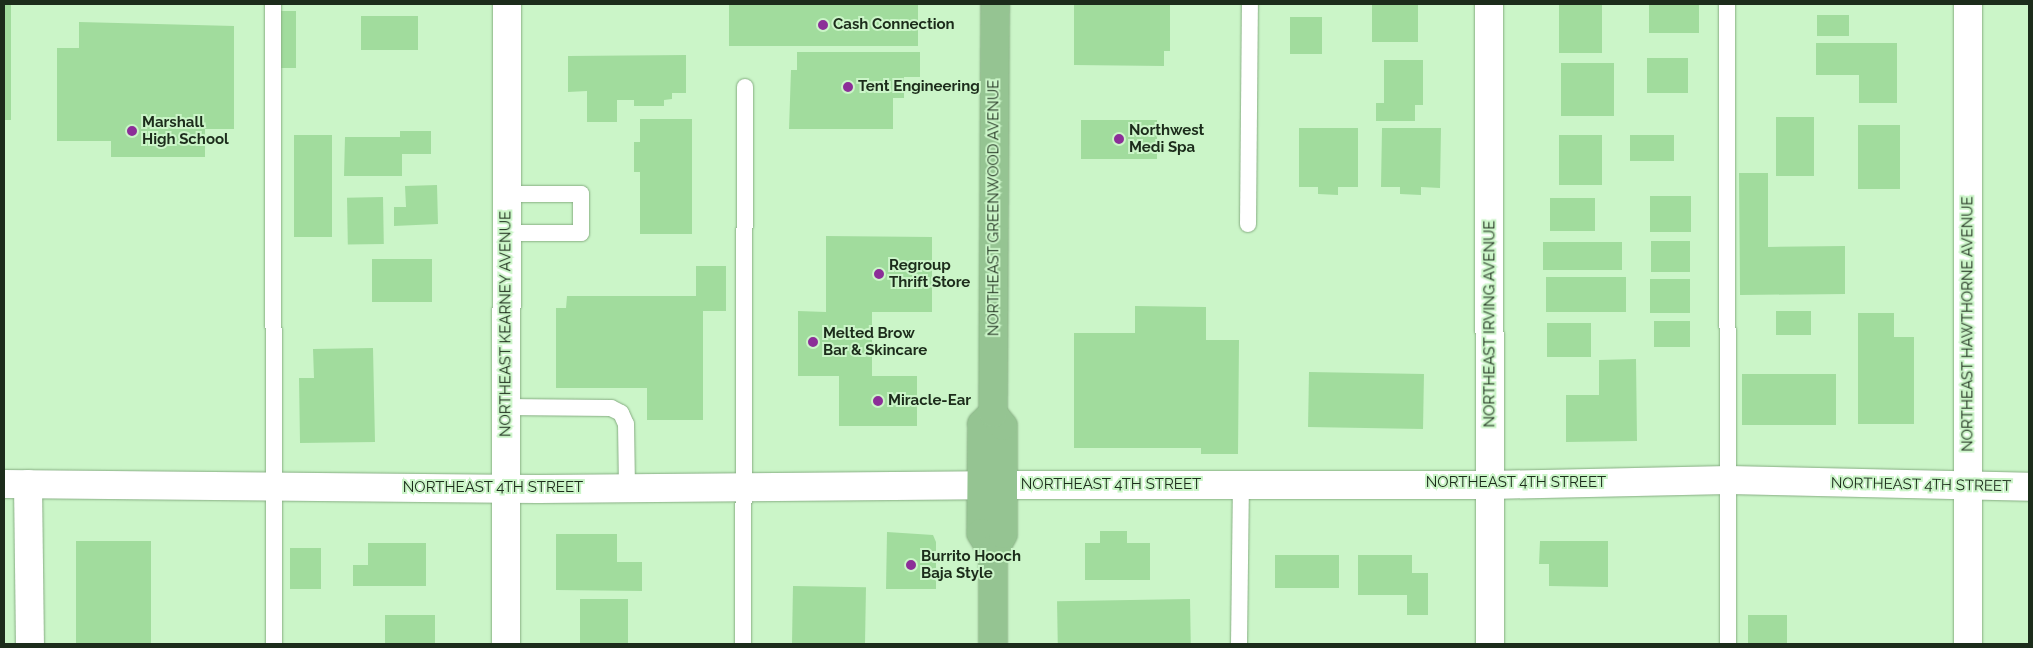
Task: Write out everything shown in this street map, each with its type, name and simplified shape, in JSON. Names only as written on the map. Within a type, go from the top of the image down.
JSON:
[{"type":"main road","name":"NORTHEAST GREENWOOD AVENUE","points":[[994,644],[994,553],[1003,534],[992,485],[982,424],[993,413],[995,4]]},
{"type":"street","name":"NORTHEAST KEARNEY AVENUE","points":[[506,644],[507,4]]},
{"type":"street","name":"NORTHEAST IRVING AVENUE","points":[[1489,4],[1490,644]]},
{"type":"street","name":"NORTHEAST HAWTHORNE AVENUE","points":[[1968,4],[1968,644]]},
{"type":"street","name":"NORTHEAST 4TH STREET","points":[[16,484],[627,488],[1490,484],[1729,480],[2029,487]]},
{"type":"street","points":[[16,484],[30,644]]},
{"type":"lane","points":[[273,4],[274,644]]},
{"type":"lane","points":[[1248,224],[1250,4]]},
{"type":"lane","points":[[1727,4],[1728,644]]},
{"type":"lane","points":[[743,644],[745,87]]},
{"type":"lane","points":[[506,194],[581,194],[581,233],[506,233]]},
{"type":"lane","points":[[505,407],[611,408],[621,413],[626,424],[627,488]]},
{"type":"lane","points":[[1238,644],[1241,484]]},
{"type":"building","points":[[4,4],[11,4],[11,120],[4,120]]},
{"type":"building","name":"Cash Connection","points":[[729,4],[918,4],[918,46],[729,46]]},
{"type":"building","points":[[1074,4],[1170,4],[1170,51],[1164,51],[1164,66],[1074,65]]},
{"type":"building","points":[[1372,4],[1418,4],[1418,42],[1372,42]]},
{"type":"building","points":[[1559,4],[1602,4],[1602,53],[1559,53]]},
{"type":"building","points":[[1649,4],[1699,4],[1699,33],[1649,33]]},
{"type":"building","points":[[280,11],[296,11],[296,68],[280,68]]},
{"type":"building","points":[[1817,15],[1849,15],[1849,36],[1817,36]]},
{"type":"building","points":[[361,16],[418,16],[418,50],[361,50]]},
{"type":"building","points":[[1290,17],[1322,17],[1322,54],[1290,54]]},
{"type":"building","points":[[79,22],[234,26],[234,129],[205,129],[205,157],[111,157],[111,141],[57,141],[57,48],[79,48]]},
{"type":"building","points":[[1816,43],[1897,43],[1897,103],[1859,103],[1859,75],[1816,75]]},
{"type":"building","name":"Tent Engineering","points":[[797,52],[920,52],[920,77],[904,77],[904,98],[893,98],[893,129],[789,129],[791,70],[797,70]]},
{"type":"building","points":[[686,55],[686,93],[672,93],[672,99],[664,100],[664,106],[634,106],[634,100],[617,100],[617,122],[587,122],[587,91],[568,92],[568,56]]},
{"type":"building","points":[[1647,58],[1688,58],[1688,93],[1647,93]]},
{"type":"building","points":[[1384,60],[1423,60],[1423,105],[1415,105],[1415,121],[1376,121],[1376,103],[1384,103]]},
{"type":"building","points":[[1561,63],[1614,63],[1614,116],[1561,116]]},
{"type":"building","points":[[1776,117],[1814,117],[1814,176],[1776,176]]},
{"type":"building","points":[[640,119],[692,119],[692,234],[640,234],[640,172],[634,172],[634,142],[640,142]]},
{"type":"building","name":"Northwest Medi Spa","points":[[1081,120],[1157,120],[1157,159],[1081,159]]},
{"type":"building","points":[[1858,125],[1900,125],[1900,189],[1858,189]]},
{"type":"building","points":[[1299,128],[1358,128],[1358,187],[1338,187],[1338,195],[1318,194],[1318,187],[1299,187]]},
{"type":"building","points":[[1382,128],[1441,128],[1440,188],[1421,187],[1421,195],[1400,194],[1400,187],[1381,187]]},
{"type":"building","points":[[400,131],[431,131],[431,154],[402,154],[402,176],[344,176],[345,137],[400,137]]},
{"type":"building","points":[[294,135],[332,135],[332,237],[294,237]]},
{"type":"building","points":[[1559,135],[1602,135],[1602,185],[1559,185]]},
{"type":"building","points":[[1630,135],[1674,135],[1674,161],[1630,161]]},
{"type":"building","points":[[1739,173],[1768,173],[1768,247],[1845,246],[1845,294],[1740,295]]},
{"type":"building","points":[[437,185],[438,224],[394,226],[394,207],[406,207],[405,186]]},
{"type":"building","points":[[1650,196],[1691,196],[1691,232],[1650,232]]},
{"type":"building","points":[[383,197],[384,244],[348,245],[347,198]]},
{"type":"building","points":[[1550,198],[1595,198],[1595,231],[1550,231]]},
{"type":"building","points":[[826,236],[932,237],[932,312],[872,312],[872,376],[917,376],[917,426],[839,426],[839,376],[798,376],[798,311],[826,312]]},
{"type":"building","points":[[1651,241],[1690,241],[1690,272],[1651,272]]},
{"type":"building","points":[[1543,242],[1622,242],[1622,270],[1543,270]]},
{"type":"building","points":[[372,259],[432,259],[432,302],[372,302]]},
{"type":"building","points":[[696,266],[726,266],[726,311],[703,311],[703,420],[647,420],[647,388],[556,388],[556,308],[566,308],[567,296],[696,296]]},
{"type":"building","points":[[1546,277],[1626,277],[1626,312],[1546,312]]},
{"type":"building","points":[[1650,279],[1690,279],[1690,313],[1650,313]]},
{"type":"building","points":[[1135,306],[1206,307],[1206,340],[1239,340],[1238,454],[1201,454],[1201,448],[1074,448],[1074,333],[1135,333]]},
{"type":"building","points":[[1776,311],[1811,311],[1811,335],[1776,335]]},
{"type":"building","points":[[1858,313],[1894,313],[1894,337],[1914,337],[1914,424],[1858,424]]},
{"type":"building","points":[[1654,321],[1690,321],[1690,347],[1654,347]]},
{"type":"building","points":[[1547,323],[1591,323],[1591,357],[1547,357]]},
{"type":"building","points":[[373,348],[375,442],[300,443],[299,378],[314,378],[313,349]]},
{"type":"building","points":[[1636,359],[1637,441],[1566,442],[1566,395],[1599,395],[1599,360]]},
{"type":"building","points":[[1309,372],[1424,374],[1423,429],[1308,427]]},
{"type":"building","points":[[1742,374],[1836,374],[1836,425],[1742,425]]},
{"type":"building","points":[[1100,531],[1127,531],[1127,543],[1150,543],[1150,580],[1085,580],[1085,543],[1100,543]]},
{"type":"building","name":"Burrito Hooch Baja Style","points":[[887,532],[933,535],[936,542],[936,589],[886,589]]},
{"type":"building","points":[[556,534],[617,534],[617,562],[642,562],[642,591],[556,590]]},
{"type":"building","points":[[76,541],[151,541],[151,644],[76,644]]},
{"type":"building","points":[[1540,541],[1608,541],[1608,587],[1549,586],[1549,564],[1539,564]]},
{"type":"building","points":[[368,543],[426,543],[426,586],[353,586],[353,565],[368,565]]},
{"type":"building","points":[[290,548],[321,548],[321,589],[290,589]]},
{"type":"building","points":[[1275,555],[1339,555],[1339,588],[1275,588]]},
{"type":"building","points":[[1358,555],[1412,555],[1412,573],[1428,573],[1428,615],[1407,615],[1407,595],[1358,595]]},
{"type":"building","points":[[793,586],[866,587],[865,644],[792,644]]},
{"type":"building","points":[[580,599],[628,599],[628,644],[580,644]]},
{"type":"building","points":[[1190,599],[1191,644],[1058,644],[1057,601]]},
{"type":"building","points":[[385,615],[435,615],[435,644],[385,644]]},
{"type":"building","points":[[1748,615],[1787,615],[1787,644],[1748,644]]},
{"type":"place","name":"Cash Connection","points":[[823,25]]},
{"type":"place","name":"Tent Engineering","points":[[848,87]]},
{"type":"place","name":"Marshall High School","points":[[132,131]]},
{"type":"place","name":"Northwest Medi Spa","points":[[1119,139]]},
{"type":"place","name":"Regroup Thrift Store","points":[[879,274]]},
{"type":"place","name":"Melted Brow Bar & Skincare","points":[[813,342]]},
{"type":"place","name":"Miracle-Ear","points":[[878,401]]},
{"type":"place","name":"Burrito Hooch Baja Style","points":[[911,565]]}]
